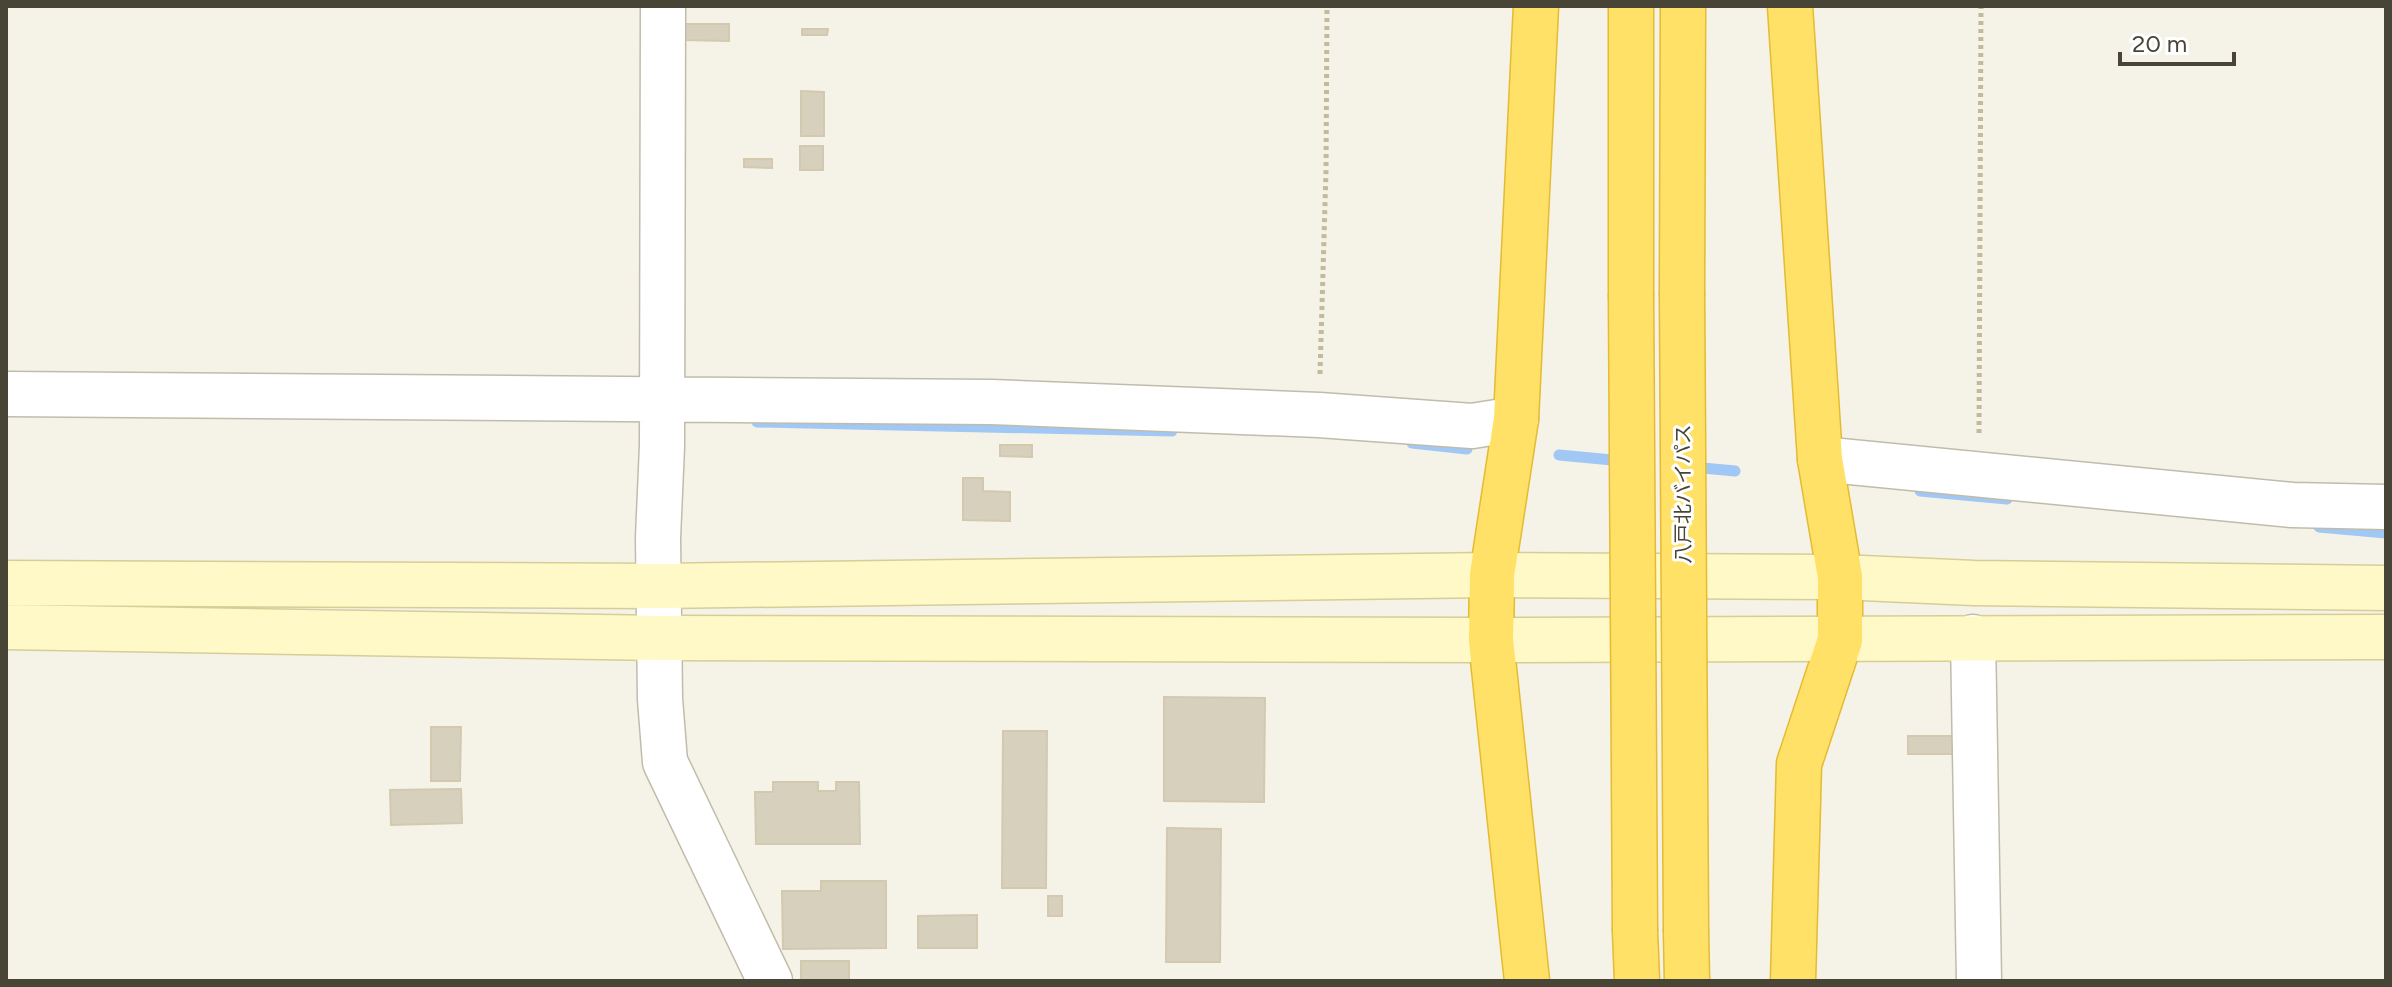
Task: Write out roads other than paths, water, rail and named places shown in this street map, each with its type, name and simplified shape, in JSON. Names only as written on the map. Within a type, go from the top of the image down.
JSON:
[{"type":"highway","points":[[1527,981],[1491,640],[1492,575],[1516,419],[1536,6]]},
{"type":"highway","points":[[1631,6],[1637,981]]},
{"type":"highway","name":"八戸北バイパス","points":[[1683,6],[1687,981]]},
{"type":"highway","points":[[1790,6],[1820,459],[1840,577],[1840,640],[1799,764],[1793,981]]},
{"type":"street","points":[[663,6],[662,446],[658,538],[660,699],[665,762],[770,981]]},
{"type":"street","points":[[6,394],[991,402],[1319,415],[1472,426],[1516,419]]},
{"type":"street","points":[[1820,459],[2292,505],[2386,507]]},
{"type":"street","points":[[6,583],[659,586],[1492,575],[1840,577],[1974,583],[2386,588]]},
{"type":"street","points":[[6,627],[661,638],[1840,640],[2386,637]]},
{"type":"street","points":[[1973,637],[1979,981]]},
{"type":"waterway","points":[[757,422],[1172,431]]},
{"type":"waterway","points":[[1412,443],[1467,449]]},
{"type":"waterway","points":[[1559,455],[1623,461]]},
{"type":"waterway","points":[[1692,467],[1735,471]]},
{"type":"waterway","points":[[1920,491],[2007,499]]},
{"type":"waterway","points":[[2319,527],[2386,533]]}]
